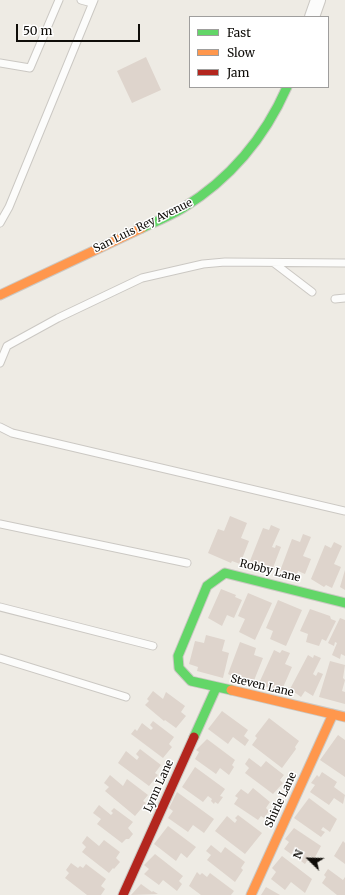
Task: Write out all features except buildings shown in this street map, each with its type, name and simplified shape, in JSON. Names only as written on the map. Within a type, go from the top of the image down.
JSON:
[{"type":"street","points":[[312,16],[318,0]]},
{"type":"street","name":"San Luis Rey Avenue","points":[[0,295],[182,209],[207,193],[249,154],[281,104],[287,88]]},
{"type":"street","name":"Robby Lane","points":[[179,668],[178,656],[208,586],[225,573],[345,603]]},
{"type":"street","name":"Steven Lane","points":[[179,668],[191,681],[345,717]]},
{"type":"street","name":"Lynn Lane","points":[[123,895],[216,688]]},
{"type":"street","name":"Shirle Lane","points":[[251,895],[333,714]]},
{"type":"lane","points":[[0,63],[30,68],[59,0]]},
{"type":"lane","points":[[0,223],[10,207],[93,1],[81,0]]},
{"type":"lane","points":[[0,363],[7,346],[58,318],[142,278],[203,264],[225,262],[345,263]]},
{"type":"lane","points":[[274,263],[312,292]]},
{"type":"lane","points":[[335,299],[345,298]]},
{"type":"lane","points":[[0,427],[12,433],[345,511]]},
{"type":"lane","points":[[0,524],[187,563]]},
{"type":"lane","points":[[0,607],[153,646]]},
{"type":"lane","points":[[0,658],[126,697]]},
{"type":"traffic: fast","points":[[142,228],[183,208],[200,197],[231,170],[257,140],[286,88]]},
{"type":"traffic: fast","points":[[231,690],[191,681],[179,668],[178,656],[207,586],[225,573],[345,603]]},
{"type":"traffic: fast","points":[[194,737],[216,688]]},
{"type":"traffic: slow","points":[[0,295],[142,228]]},
{"type":"traffic: slow","points":[[231,690],[345,717]]},
{"type":"traffic: slow","points":[[251,895],[333,714]]},
{"type":"traffic: jam","points":[[123,895],[194,737]]}]
